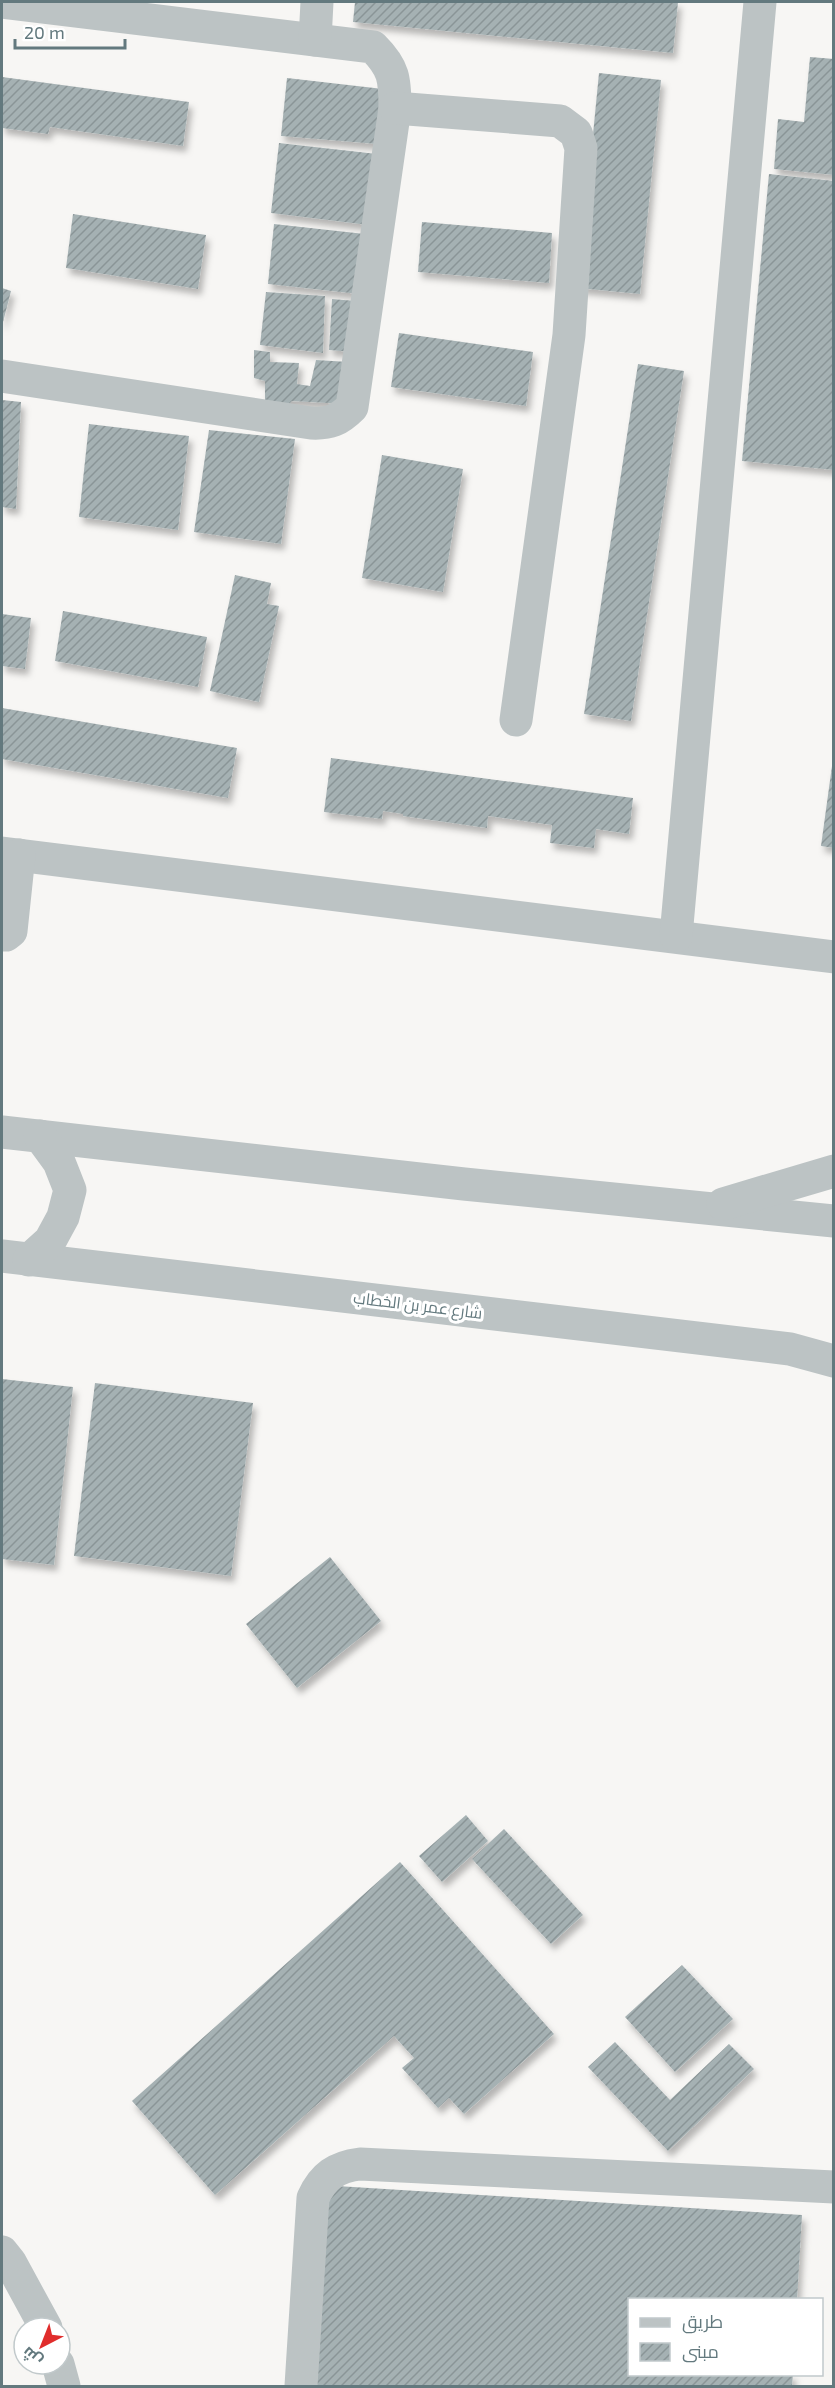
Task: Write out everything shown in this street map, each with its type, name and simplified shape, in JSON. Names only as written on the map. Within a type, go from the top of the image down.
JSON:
[{"type":"street","points":[[2,2],[70,6],[374,47],[388,62],[395,82],[395,108],[352,407],[341,418],[326,424],[311,423],[2,376]]},
{"type":"street","points":[[315,40],[317,2]]},
{"type":"street","points":[[676,936],[760,2]]},
{"type":"street","points":[[395,108],[560,121],[576,133],[581,148],[569,335],[516,720]]},
{"type":"street","points":[[2,935],[11,931],[10,854],[834,957]]},
{"type":"street","points":[[2,1132],[464,1184],[834,1221]]},
{"type":"street","points":[[15,1258],[50,1241],[63,1217],[69,1190],[58,1162],[39,1136]]},
{"type":"street","points":[[710,1208],[834,1171]]},
{"type":"street","name":"شارع عمر بن الخطاب","points":[[15,1258],[790,1349],[834,1361]]},
{"type":"street","points":[[300,2386],[313,2198],[319,2184],[330,2172],[344,2166],[360,2164],[834,2187]]},
{"type":"street","points":[[2,2252],[10,2262],[39,2316]]},
{"type":"building","points":[[355,2],[678,2],[673,53],[353,22]]},
{"type":"building","points":[[810,57],[834,59],[834,175],[774,169],[778,119],[804,122]]},
{"type":"building","points":[[599,73],[661,80],[640,294],[578,288]]},
{"type":"building","points":[[2,77],[189,102],[183,146],[50,127],[48,134],[2,128]]},
{"type":"building","points":[[287,78],[383,89],[377,144],[281,136]]},
{"type":"building","points":[[279,143],[377,154],[368,225],[271,213]]},
{"type":"building","points":[[769,174],[834,181],[834,470],[742,461]]},
{"type":"building","points":[[73,214],[206,235],[198,289],[66,268]]},
{"type":"building","points":[[422,222],[552,233],[549,283],[418,272]]},
{"type":"building","points":[[274,224],[365,234],[359,294],[268,284]]},
{"type":"building","points":[[2,288],[11,291],[2,326]]},
{"type":"building","points":[[266,292],[325,296],[323,353],[260,345]]},
{"type":"building","points":[[332,299],[356,301],[353,352],[329,350]]},
{"type":"building","points":[[399,333],[533,352],[526,406],[391,387]]},
{"type":"building","points":[[254,350],[270,352],[270,362],[299,363],[297,384],[310,386],[316,360],[349,362],[346,404],[292,401],[282,411],[265,408],[265,381],[254,378]]},
{"type":"building","points":[[638,364],[684,371],[631,721],[584,714]]},
{"type":"building","points":[[2,400],[21,402],[16,509],[2,507]]},
{"type":"building","points":[[89,424],[189,436],[178,530],[79,517]]},
{"type":"building","points":[[209,430],[295,439],[281,544],[194,532]]},
{"type":"building","points":[[382,455],[463,469],[443,592],[362,578]]},
{"type":"building","points":[[235,575],[271,583],[267,604],[279,606],[259,702],[210,691]]},
{"type":"building","points":[[63,611],[207,637],[198,687],[55,661]]},
{"type":"building","points":[[2,614],[31,618],[25,669],[2,666]]},
{"type":"building","points":[[2,708],[237,748],[228,798],[2,759]]},
{"type":"building","points":[[331,758],[633,798],[629,834],[596,829],[594,848],[550,843],[552,825],[488,816],[487,828],[383,811],[382,819],[324,812]]},
{"type":"building","points":[[832,766],[834,766],[834,848],[821,846]]},
{"type":"building","points":[[2,1379],[73,1387],[54,1565],[2,1559]]},
{"type":"building","points":[[95,1383],[253,1403],[231,1576],[74,1556]]},
{"type":"building","points":[[330,1557],[381,1621],[297,1688],[246,1624]]},
{"type":"building","points":[[466,1815],[488,1841],[442,1882],[419,1856]]},
{"type":"building","points":[[504,1829],[583,1915],[551,1944],[472,1859]]},
{"type":"building","points":[[400,1862],[554,2034],[464,2114],[449,2098],[438,2108],[402,2068],[414,2058],[394,2036],[215,2195],[132,2101]]},
{"type":"building","points":[[682,1965],[733,2019],[675,2072],[625,2017]]},
{"type":"building","points":[[615,2042],[670,2100],[729,2044],[754,2069],[668,2151],[588,2067]]},
{"type":"building","points":[[321,2185],[802,2215],[797,2298],[628,2298],[628,2376],[793,2376],[792,2386],[309,2386]]}]
